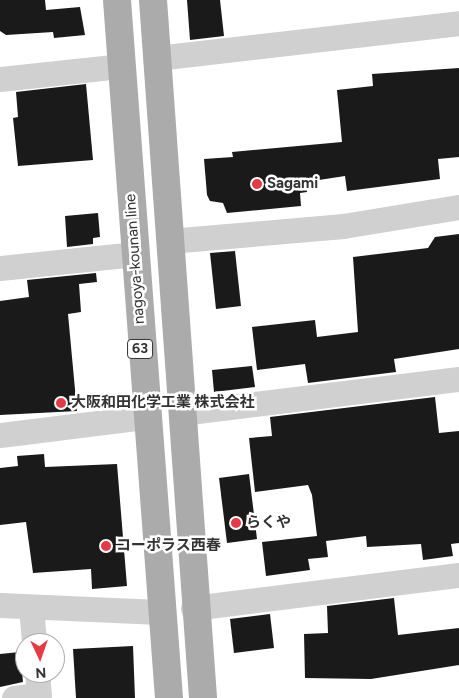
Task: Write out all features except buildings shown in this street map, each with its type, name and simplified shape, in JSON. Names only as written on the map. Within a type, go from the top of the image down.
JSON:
[{"type":"main road","name":"nagoya-kounan line","points":[[117,0],[144,417],[169,698]]},
{"type":"main road","name":"63","points":[[153,0],[194,608],[203,698]]},
{"type":"street","points":[[157,58],[459,23]]},
{"type":"street","points":[[0,79],[122,66]]},
{"type":"street","points":[[169,240],[342,226],[459,206]]},
{"type":"street","points":[[0,268],[134,254]]},
{"type":"street","points":[[181,414],[459,379]]},
{"type":"street","points":[[0,435],[144,417]]},
{"type":"street","points":[[194,608],[459,576]]},
{"type":"street","points":[[0,605],[160,612]]},
{"type":"street","points":[[31,607],[33,633]]},
{"type":"street","points":[[14,698],[39,695],[38,683]]},
{"type":"place","name":"Sagami","points":[[257,184]]},
{"type":"place","name":"大阪和田化学工業 株式会社","points":[[61,403]]},
{"type":"place","name":"らくや","points":[[236,523]]},
{"type":"place","name":"コーポラス西春","points":[[106,546]]}]
